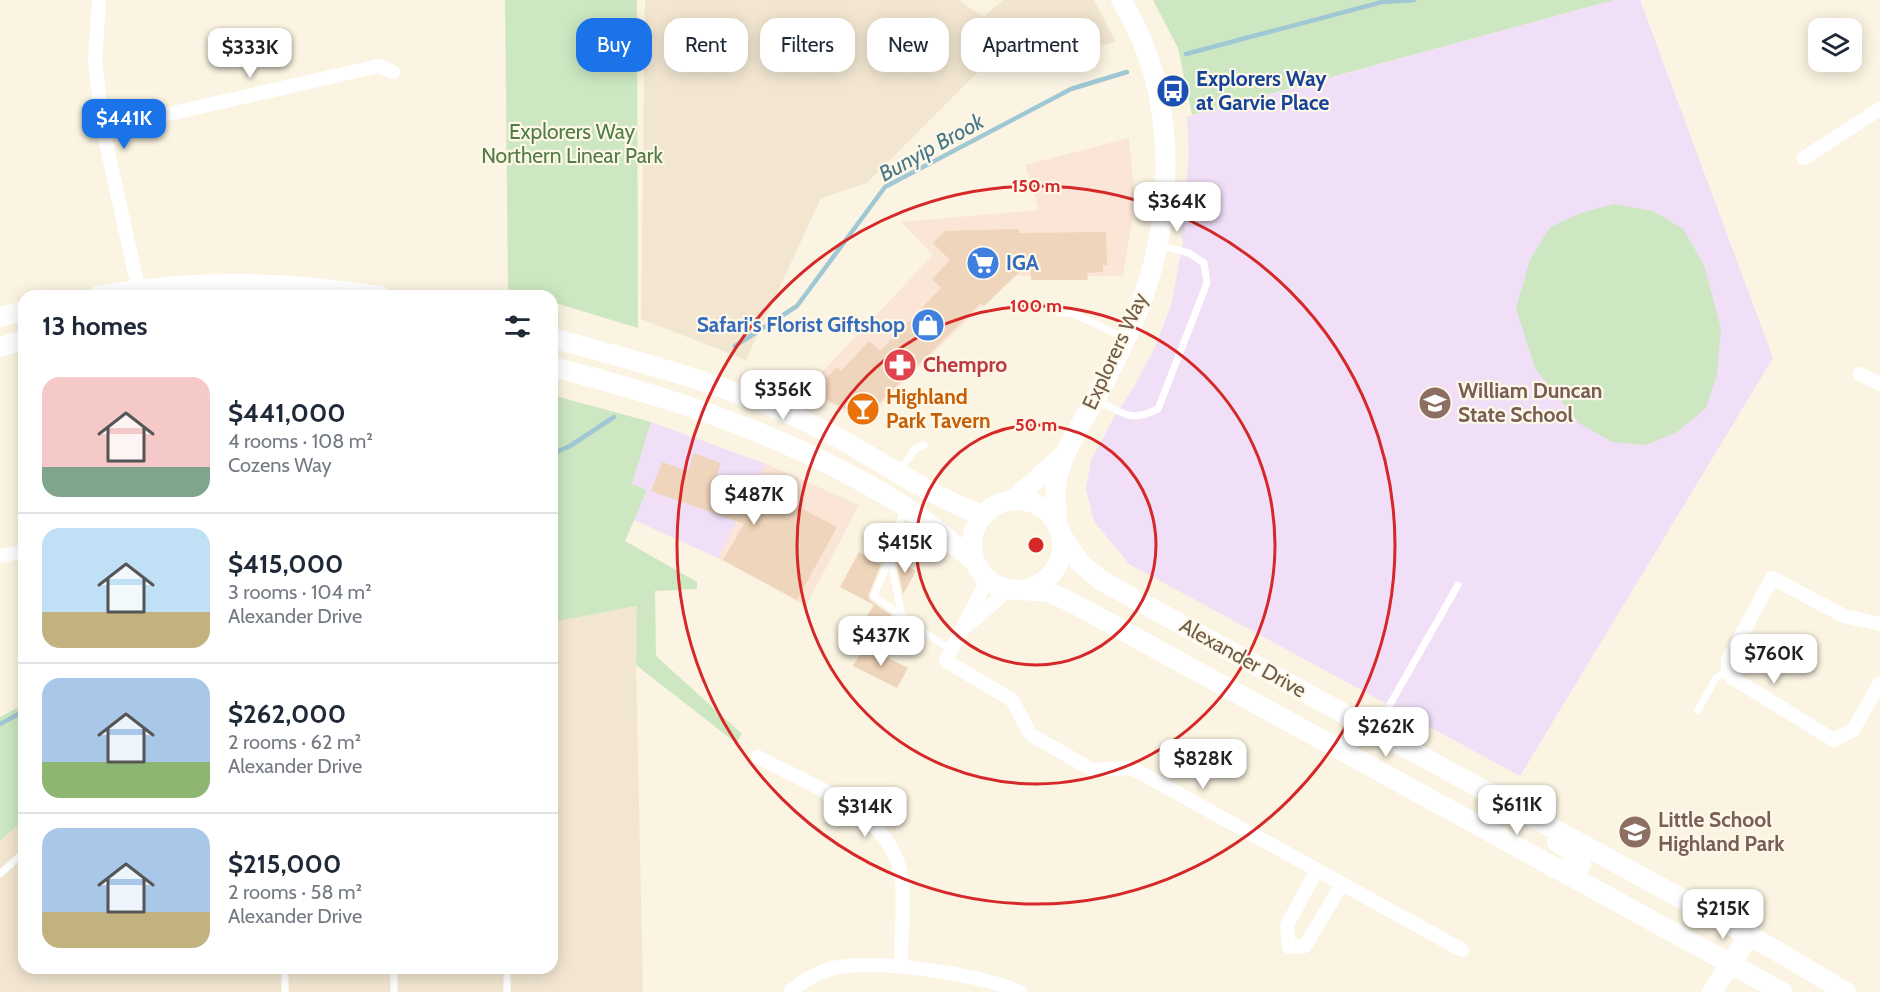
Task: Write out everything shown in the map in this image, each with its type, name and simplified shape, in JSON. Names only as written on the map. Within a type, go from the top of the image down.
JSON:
[{"type":"main road","name":"Explorers Way","points":[[1060,530],[1056,488],[1064,455],[1126,338],[1143,293],[1155,244],[1166,180],[1163,117],[1145,44],[1121,0]]},
{"type":"main road","points":[[148,290],[175,284],[254,282],[336,290]]},
{"type":"main road","points":[[0,317],[18,312]]},
{"type":"main road","points":[[558,340],[663,367],[760,402],[825,431],[953,504],[982,514]]},
{"type":"main road","points":[[0,347],[18,342]]},
{"type":"main road","points":[[558,369],[668,398],[755,429],[825,461],[904,507],[973,560],[987,580],[1016,590],[1038,585],[1056,568],[1063,554],[1060,530],[1044,508],[1029,501],[1014,500],[999,503],[982,514],[971,536],[973,560]]},
{"type":"main road","name":"Explorers Way","points":[[1014,500],[1064,455]]},
{"type":"main road","name":"Alexander Drive","points":[[1060,530],[1081,564],[1102,581],[1506,801],[1846,992]]},
{"type":"main road","name":"Alexander Drive","points":[[1016,590],[1047,592],[1069,601],[1782,992]]},
{"type":"main road","points":[[1506,801],[1538,830],[1580,858],[1578,869],[1554,869]]},
{"type":"main road","points":[[1712,992],[1749,936]]},
{"type":"street","points":[[99,0],[95,60],[103,129],[139,290]]},
{"type":"street","points":[[103,129],[379,66],[393,72]]},
{"type":"street","points":[[1804,158],[1880,109]]},
{"type":"street","points":[[1860,374],[1880,384]]},
{"type":"street","points":[[0,556],[18,552]]},
{"type":"street","points":[[1880,624],[1844,616],[1772,578],[1728,660],[1731,677],[1834,740],[1853,730],[1880,683]]},
{"type":"street","points":[[987,580],[946,661],[1012,700],[1031,735],[1093,770],[1132,768],[1341,886],[1462,950]]},
{"type":"street","points":[[963,629],[1016,590]]},
{"type":"street","points":[[758,757],[864,815],[890,842],[902,881],[901,966]]},
{"type":"street","points":[[1316,872],[1287,925],[1289,947],[1305,946],[1341,886]]},
{"type":"street","points":[[790,992],[807,979],[840,967],[901,966],[994,983],[1020,992]]},
{"type":"lane","points":[[1096,398],[1130,417],[1142,417],[1158,409],[1187,336],[1207,283],[1204,263],[1189,253],[1155,244]]},
{"type":"lane","points":[[1059,314],[1072,313],[1126,338]]},
{"type":"lane","points":[[897,474],[915,449],[924,445]]},
{"type":"lane","points":[[904,507],[890,558],[874,596],[952,651]]},
{"type":"lane","points":[[890,558],[902,616]]},
{"type":"lane","points":[[1375,731],[1458,585]]},
{"type":"lane","points":[[1698,710],[1716,678],[1728,670]]},
{"type":"lane","points":[[0,874],[18,858]]},
{"type":"lane","points":[[285,974],[285,992]]},
{"type":"lane","points":[[394,974],[394,992]]},
{"type":"lane","points":[[507,974],[507,992]]},
{"type":"shaded area","points":[[645,0],[959,0],[983,17],[1003,0],[1094,0],[1116,42],[1100,45],[1100,18],[961,18],[961,72],[978,72],[867,183],[821,198],[746,360],[641,319],[644,72],[652,72],[652,18],[645,18]]},
{"type":"shaded area","name":"William Duncan State School","points":[[1614,0],[1640,0],[1773,358],[1520,776],[1129,564],[1094,521],[1086,489],[1091,460],[1156,345],[1171,305],[1183,243],[1181,233],[1189,155],[1187,117]]},
{"type":"shaded area","points":[[1129,138],[1135,203],[1123,276],[1012,276],[864,421],[805,390],[933,255],[901,222],[1039,210],[1025,165]]},
{"type":"shaded area","points":[[651,422],[766,464],[718,558],[634,520],[647,490],[631,484]]},
{"type":"shaded area","points":[[766,464],[859,505],[806,606],[718,558]]},
{"type":"shaded area","points":[[638,606],[636,665],[643,992],[0,992],[0,841],[18,825],[18,974],[558,974],[558,621]]},
{"type":"green space","name":"Explorers Way Northern Linear Park","points":[[505,0],[637,0],[637,18],[576,18],[576,72],[637,72],[638,328],[558,304],[558,290],[508,289]]},
{"type":"green space","points":[[1153,0],[1614,0],[1192,115],[1178,48]]},
{"type":"green space","points":[[1614,204],[1653,211],[1683,229],[1704,265],[1721,329],[1717,374],[1706,408],[1677,432],[1646,445],[1612,442],[1579,423],[1535,368],[1516,308],[1530,260],[1550,227],[1581,213]]},
{"type":"green space","points":[[558,397],[651,422],[632,484],[647,490],[625,541],[697,582],[697,589],[655,591],[656,656],[742,734],[736,743],[636,665],[637,606],[558,621]]},
{"type":"green space","points":[[18,707],[18,825],[0,841],[0,717]]},
{"type":"building","points":[[1019,229],[1019,233],[1106,232],[1107,265],[1103,265],[1103,272],[1087,273],[1088,280],[1031,280],[1030,262],[984,306],[980,304],[864,418],[808,390],[818,379],[828,377],[837,367],[841,371],[869,341],[880,351],[941,288],[932,279],[950,260],[933,243],[945,231]]},
{"type":"building","points":[[694,453],[721,463],[715,481],[726,484],[724,490],[757,502],[764,489],[837,527],[797,600],[723,560],[744,524],[651,491],[662,462],[688,471]]},
{"type":"building","points":[[859,552],[881,565],[868,596],[871,601],[891,615],[882,629],[865,619],[874,605],[840,587]]},
{"type":"building","points":[[897,559],[916,571],[903,594],[896,561]]},
{"type":"building","points":[[865,646],[908,668],[897,688],[853,666]]},
{"type":"waterway","name":"Bunyip Brook","points":[[1186,54],[1382,2],[1414,0]]},
{"type":"waterway","name":"Bunyip Brook","points":[[735,346],[797,306],[885,187],[1071,89],[1127,72]]},
{"type":"waterway","name":"Bunyip Brook","points":[[558,451],[614,417]]},
{"type":"waterway","name":"Bunyip Brook","points":[[0,724],[18,714]]},
{"type":"place","name":"Explorers Way at Garvie Place","points":[[1173,91]]},
{"type":"place","name":"IGA","points":[[983,263]]},
{"type":"place","name":"Safari's Florist Giftshop","points":[[928,325]]},
{"type":"place","name":"Chempro","points":[[900,365]]},
{"type":"place","name":"William Duncan State School","points":[[1435,403]]},
{"type":"place","name":"Highland Park Tavern","points":[[863,409]]},
{"type":"place","name":"Little School Highland Park","points":[[1635,832]]}]
